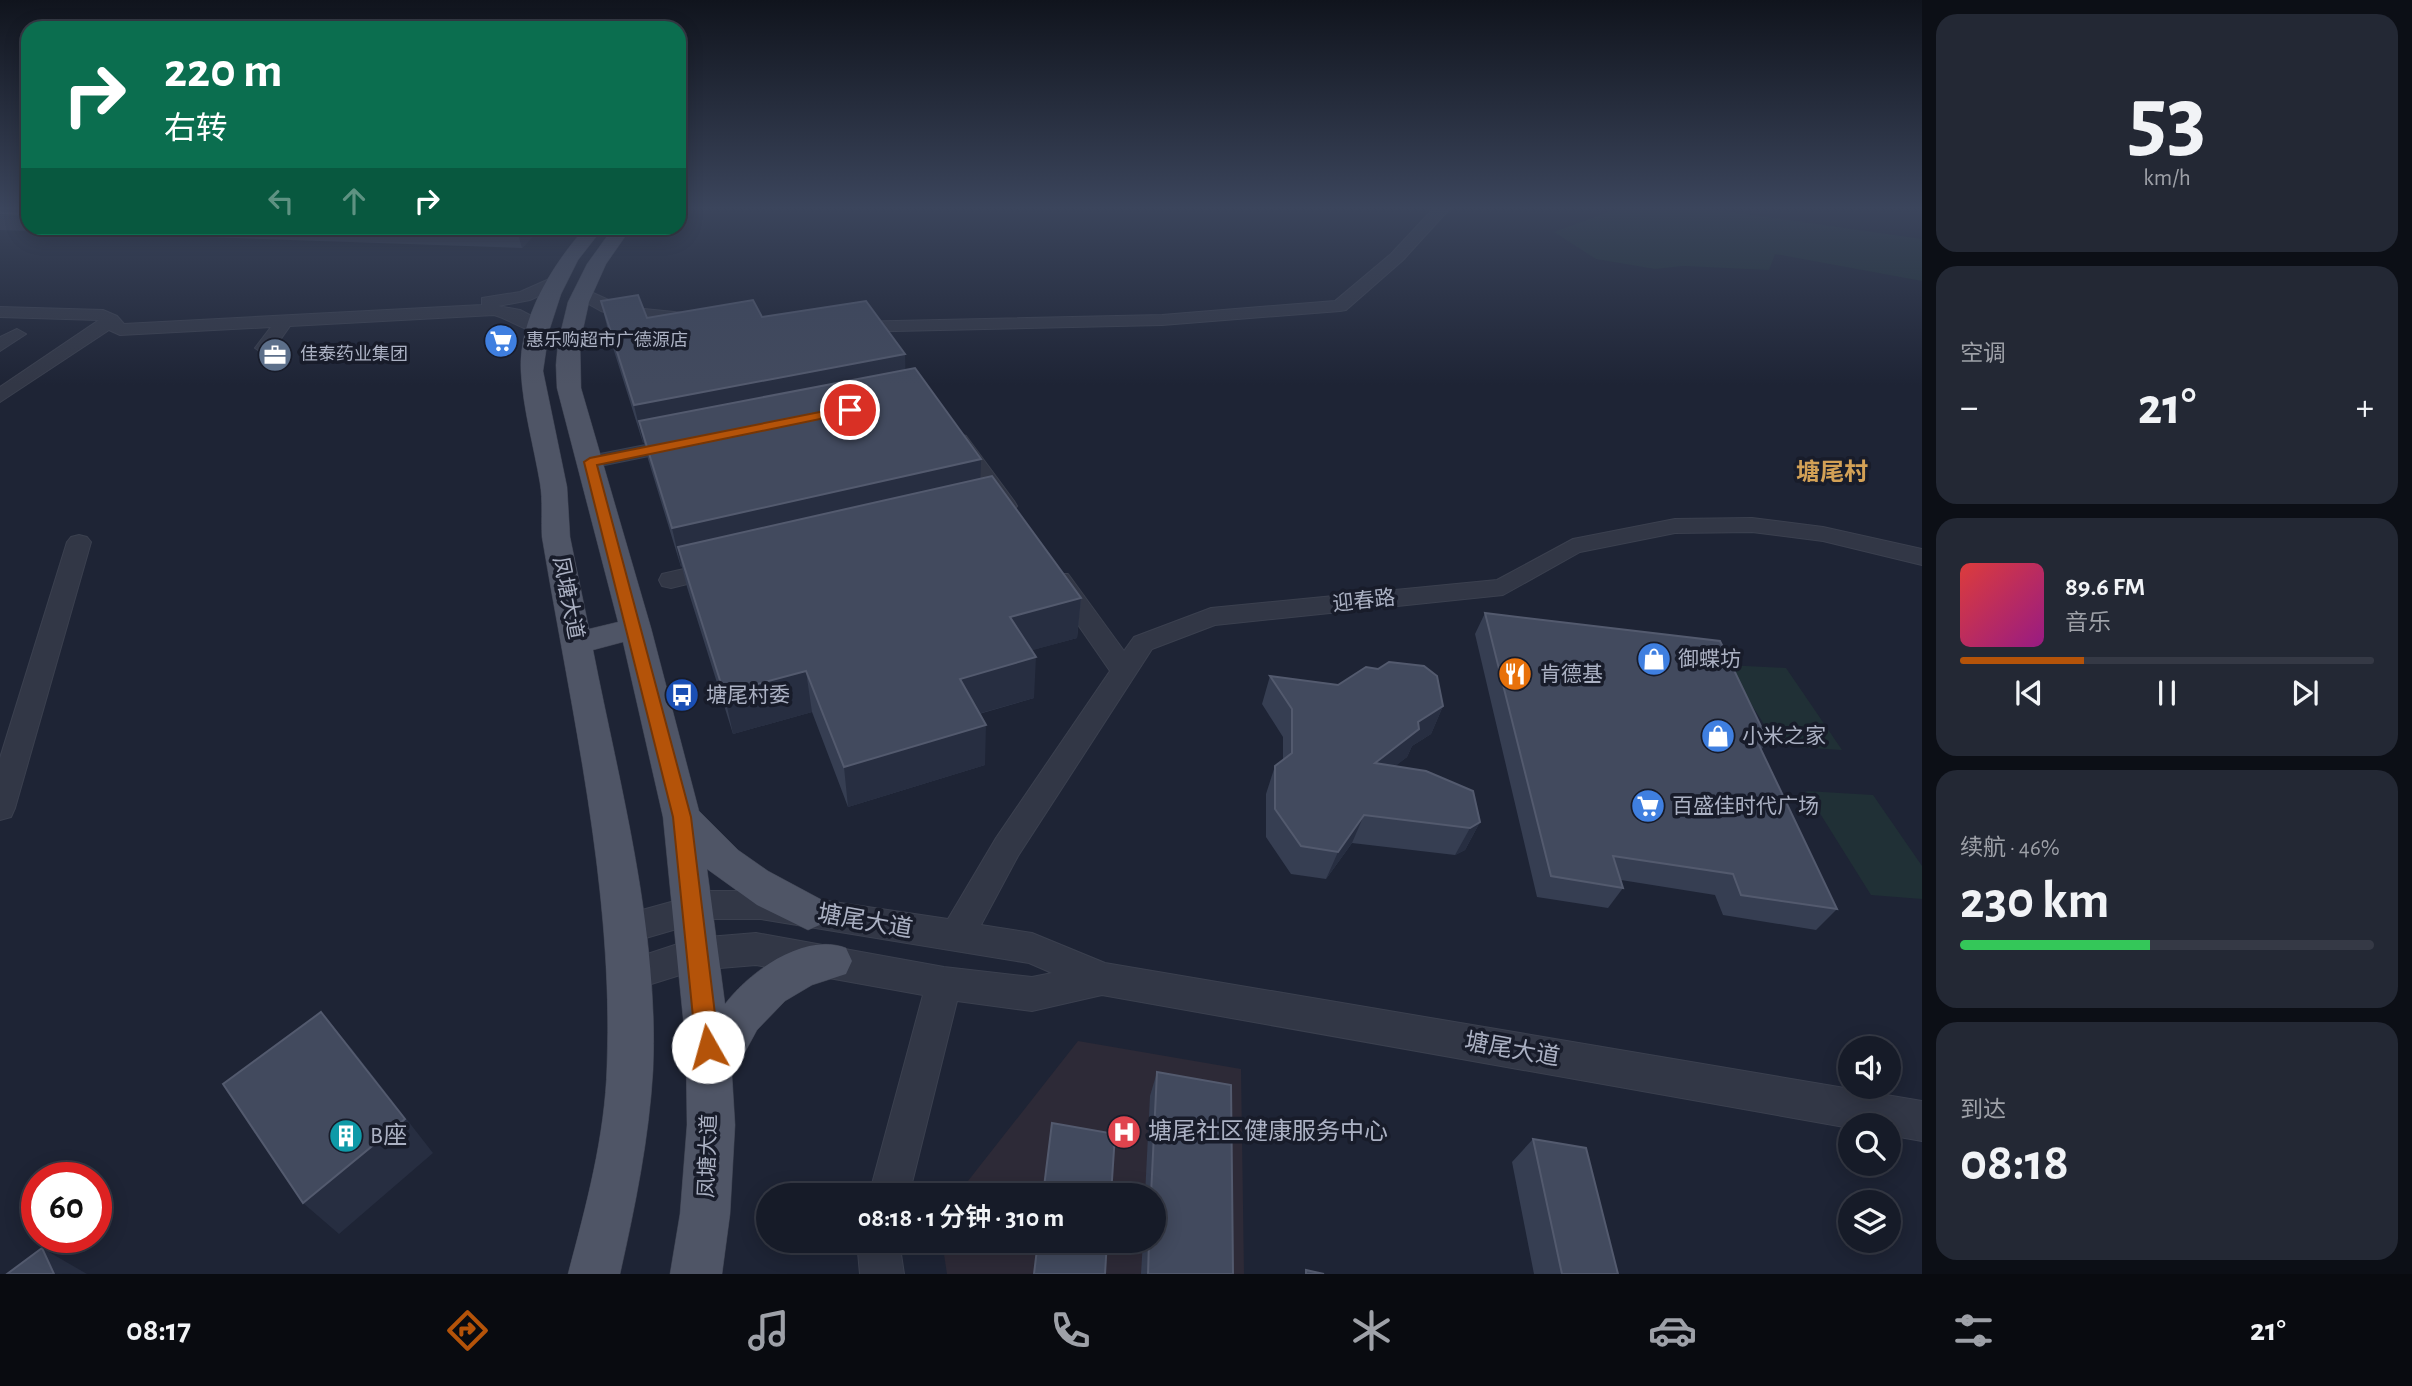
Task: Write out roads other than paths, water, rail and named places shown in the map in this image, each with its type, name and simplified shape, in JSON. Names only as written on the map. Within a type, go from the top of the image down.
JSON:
[{"type":"main road","name":"凤塘大道","points":[[566,265],[554,282],[539,327],[533,354],[534,388],[554,487],[556,537],[615,856],[629,975],[629,1082],[616,1184],[594,1274]]},
{"type":"main road","name":"凤塘大道","points":[[594,265],[569,329],[569,388],[635,628],[682,817],[709,1075],[711,1125],[707,1189],[696,1274]]},
{"type":"main road","points":[[577,643],[635,628]]},
{"type":"main road","points":[[682,817],[716,856],[740,876],[808,912]]},
{"type":"main road","points":[[709,1075],[734,1025],[750,1004],[788,974],[810,965],[831,961]]},
{"type":"street","points":[[838,327],[1161,320],[1340,306],[1387,265]]},
{"type":"street","points":[[0,312],[74,315],[90,320],[111,320],[483,303],[524,296],[554,282]]},
{"type":"street","points":[[582,293],[606,308],[718,321]]},
{"type":"street","points":[[111,320],[120,330],[494,310],[514,314],[539,327]]},
{"type":"street","points":[[569,329],[600,318],[640,314]]},
{"type":"street","points":[[0,396],[111,320]]},
{"type":"street","points":[[275,355],[264,348],[285,321]]},
{"type":"street","points":[[879,327],[895,350]]},
{"type":"street","points":[[0,345],[17,334]]},
{"type":"street","points":[[950,427],[1020,525]]},
{"type":"street","points":[[590,462],[699,440]]},
{"type":"street","points":[[977,508],[1003,502]]},
{"type":"street","name":"迎春路","points":[[956,937],[1007,848],[1143,643],[1211,617],[1503,587],[1573,546],[1675,526],[1752,525],[1823,534],[1922,557]]},
{"type":"street","points":[[0,808],[79,542]]},
{"type":"street","points":[[1044,559],[1124,671]]},
{"type":"street","points":[[671,580],[737,565]]},
{"type":"street","name":"塘尾大道","points":[[625,929],[691,909],[733,903],[808,912],[1032,948],[1102,979],[1922,1121]]},
{"type":"street","name":"塘尾大道","points":[[629,975],[696,954],[756,949],[944,984],[1032,994],[1102,979]]},
{"type":"street","points":[[892,1183],[944,984]]},
{"type":"street","points":[[879,1253],[882,1274]]},
{"type":"place","name":"惠乐购超市广德源店","points":[[501,341]]},
{"type":"place","name":"佳泰药业集团","points":[[275,355]]},
{"type":"place","name":"御蝶坊","points":[[1654,659]]},
{"type":"place","name":"肯德基","points":[[1515,674]]},
{"type":"place","name":"塘尾村委","points":[[682,695]]},
{"type":"place","name":"小米之家","points":[[1718,736]]},
{"type":"place","name":"百盛佳时代广场","points":[[1648,806]]},
{"type":"place","name":"塘尾社区健康服务中心","points":[[1124,1132]]},
{"type":"place","name":"B座","points":[[346,1136]]},
{"type":"district","name":"塘尾村","points":[[1832,473]]}]
